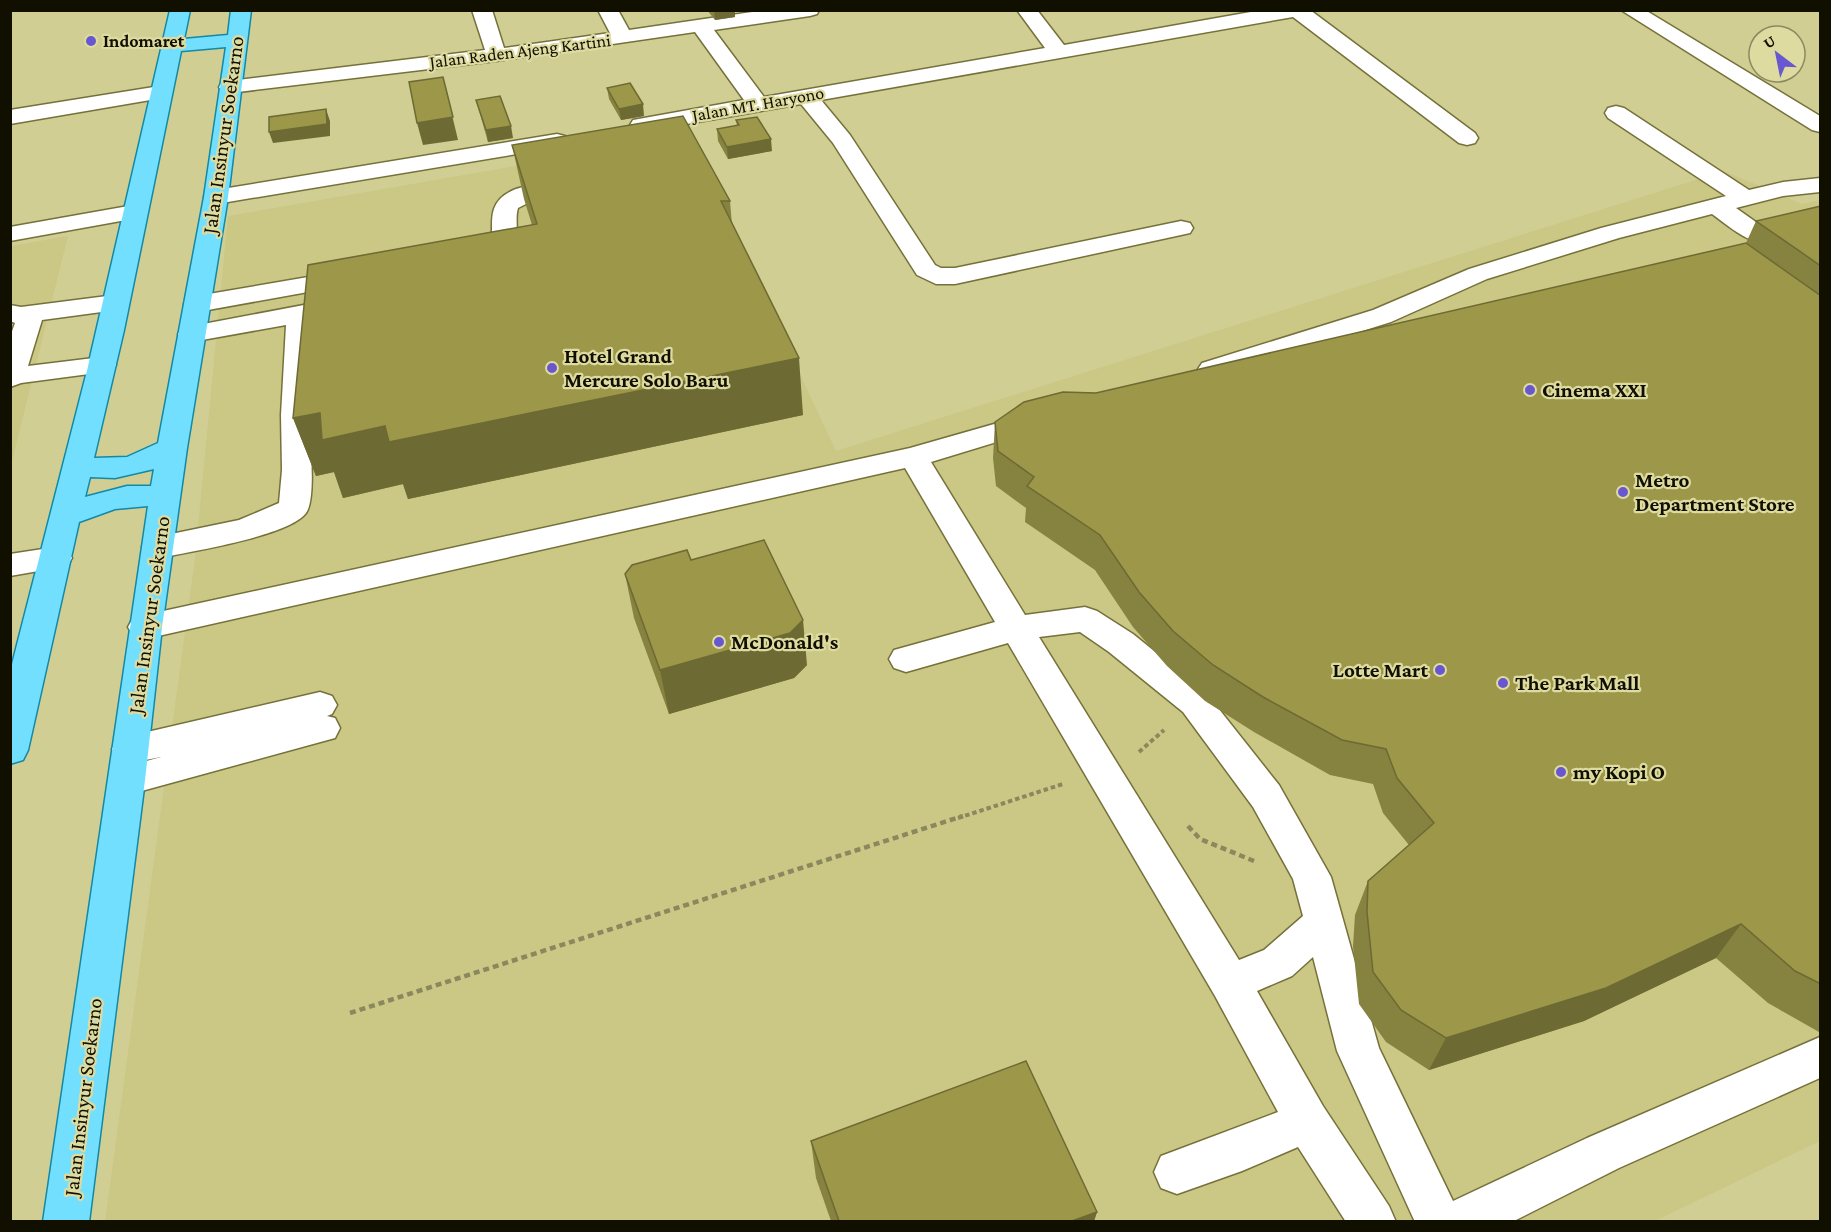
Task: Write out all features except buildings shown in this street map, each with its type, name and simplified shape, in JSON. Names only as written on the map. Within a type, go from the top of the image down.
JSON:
[{"type":"main road","points":[[10,750],[18,679],[56,558],[79,464],[180,10]]},
{"type":"main road","name":"Jalan Insinyur Soekarno","points":[[66,1221],[129,764],[145,627],[172,448],[216,197],[241,10]]},
{"type":"main road","points":[[171,46],[236,40]]},
{"type":"main road","points":[[79,464],[97,469],[124,467],[148,461],[172,448]]},
{"type":"main road","points":[[66,516],[90,505],[116,498],[146,495],[165,500]]},
{"type":"street","points":[[482,10],[496,55]]},
{"type":"street","points":[[608,10],[623,37]]},
{"type":"street","name":"Jalan Raden Ajeng Kartini","points":[[230,87],[496,55],[810,10]]},
{"type":"street","points":[[1026,10],[1058,51]]},
{"type":"street","points":[[1630,10],[1821,125]]},
{"type":"street","points":[[1299,11],[1467,138]]},
{"type":"street","name":"Jalan MT. Haryono","points":[[623,129],[672,129],[758,104],[1299,11]]},
{"type":"street","points":[[701,26],[758,104]]},
{"type":"street","points":[[10,117],[160,92]]},
{"type":"street","points":[[806,96],[842,140],[926,270],[936,276],[955,276],[1181,228]]},
{"type":"street","points":[[1616,113],[1745,198]]},
{"type":"street","points":[[216,197],[578,137]]},
{"type":"street","points":[[451,267],[494,252],[501,246],[505,236],[506,208],[511,201],[525,195],[595,182]]},
{"type":"street","points":[[1184,377],[1382,316],[1478,274],[1610,233],[1783,189],[1821,185]]},
{"type":"street","points":[[1716,206],[1756,233],[1775,236],[1821,226]]},
{"type":"street","points":[[10,234],[134,212]]},
{"type":"street","points":[[191,334],[300,315],[373,287],[335,279],[196,304]]},
{"type":"street","points":[[16,314],[115,303]]},
{"type":"street","points":[[16,314],[29,321],[11,377],[102,365]]},
{"type":"street","points":[[158,547],[221,535],[284,514],[294,508],[297,470],[295,415],[300,315]]},
{"type":"street","points":[[145,627],[913,457],[1060,414]]},
{"type":"street","points":[[913,457],[1230,983],[1307,1121],[1373,1221]]},
{"type":"street","points":[[10,565],[56,558]]},
{"type":"street","points":[[906,659],[1017,628],[1085,619],[1121,643],[1195,703],[1266,796],[1312,877],[1358,1051],[1439,1221]]},
{"type":"street","points":[[129,764],[321,717]]},
{"type":"street","points":[[1230,983],[1278,963],[1323,923]]},
{"type":"street","points":[[1461,1221],[1603,1152],[1821,1057]]},
{"type":"street","points":[[1177,1172],[1242,1149],[1307,1121]]},
{"type":"path","points":[[350,1013],[1126,763],[1195,703]]},
{"type":"path","points":[[1186,825],[1200,839],[1240,857],[1312,877]]},
{"type":"shaded area","points":[[688,136],[836,451],[1724,171],[1802,204],[1820,200],[1820,1141],[1655,1221],[105,1222],[195,558],[228,216]]},
{"type":"shaded area","points":[[68,236],[11,465],[11,246]]},
{"type":"place","name":"Indomaret","points":[[91,41]]},
{"type":"place","name":"Hotel Grand Mercure Solo Baru","points":[[552,368]]},
{"type":"place","name":"Cinema XXI","points":[[1530,390]]},
{"type":"place","name":"Metro Department Store","points":[[1623,492]]},
{"type":"place","name":"McDonald's","points":[[719,642]]},
{"type":"place","name":"Lotte Mart","points":[[1440,670]]},
{"type":"place","name":"The Park Mall","points":[[1503,683]]},
{"type":"place","name":"my Kopi O","points":[[1561,772]]}]
